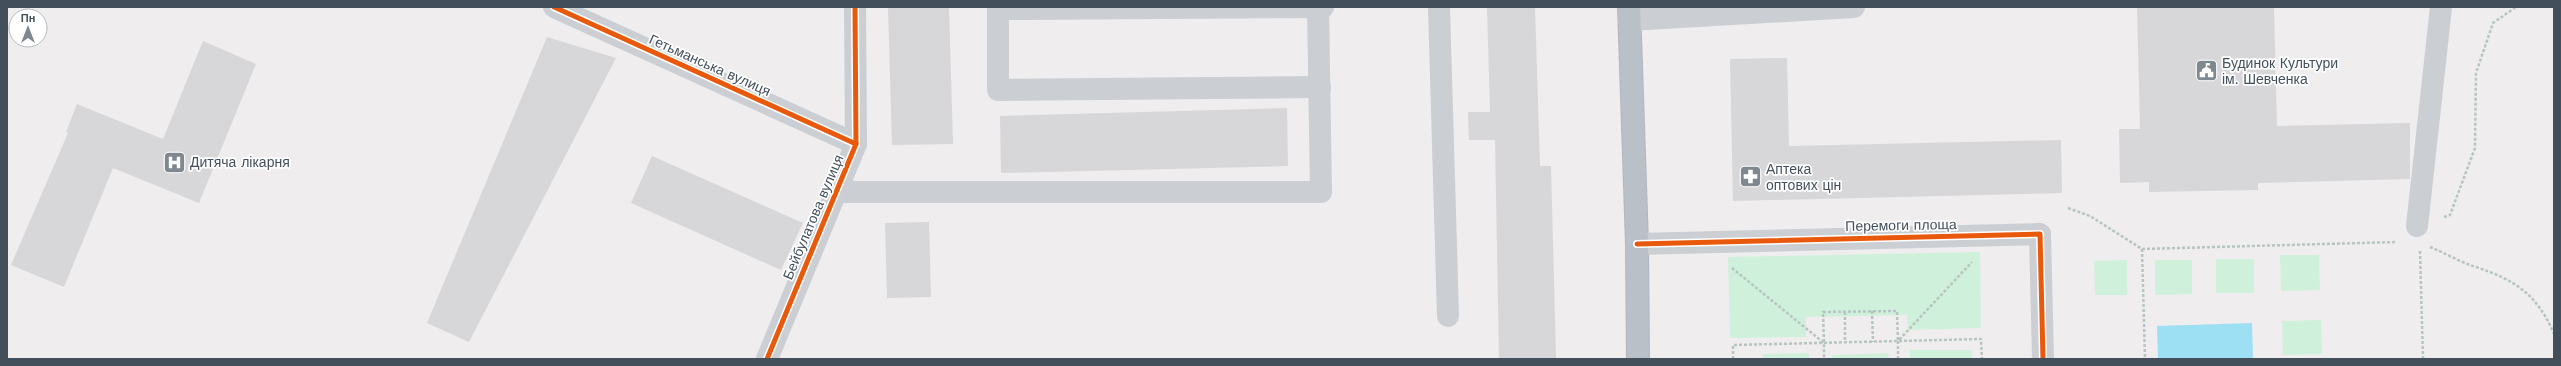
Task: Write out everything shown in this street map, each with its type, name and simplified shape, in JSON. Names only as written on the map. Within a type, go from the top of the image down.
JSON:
[{"type":"highway","points":[[1629,14],[1637,244],[1638,359]]},
{"type":"street","name":"Гетьманська вулиця","points":[[554,7],[856,144]]},
{"type":"street","name":"Бейбулатова вулиця","points":[[766,359],[856,144],[855,7]]},
{"type":"street","points":[[836,192],[1321,192],[1318,7]]},
{"type":"street","points":[[1320,87],[998,90],[998,9],[1324,7]]},
{"type":"street","points":[[1439,7],[1448,316]]},
{"type":"street","points":[[1629,14],[1854,7]]},
{"type":"street","points":[[2418,234],[2440,32],[2441,7]]},
{"type":"street","name":"Перемоги площа","points":[[1637,244],[2040,234],[2043,359]]},
{"type":"path","points":[[2068,208],[2090,216],[2142,249],[2418,234],[2450,215],[2475,148],[2476,73],[2492,23],[2516,7]]},
{"type":"path","points":[[2418,234],[2475,267],[2494,272],[2517,284],[2531,297],[2548,319],[2554,334]]},
{"type":"path","points":[[2418,234],[2423,359]]},
{"type":"path","points":[[1898,341],[1996,235]]},
{"type":"path","points":[[2142,249],[2145,359]]},
{"type":"path","points":[[1731,267],[1824,343]]},
{"type":"path","points":[[1824,359],[1823,312],[1897,310],[1898,359]]},
{"type":"path","points":[[1872,311],[1873,342]]},
{"type":"path","points":[[1845,312],[1846,342]]},
{"type":"path","points":[[1733,359],[1733,345],[1981,339],[1982,359]]},
{"type":"green space","points":[[1980,252],[1981,328],[1908,330],[1907,315],[1806,317],[1806,337],[1730,338],[1728,257]]},
{"type":"green space","points":[[2280,255],[2319,255],[2320,290],[2281,291]]},
{"type":"green space","points":[[2216,259],[2254,259],[2254,293],[2216,293]]},
{"type":"green space","points":[[2127,260],[2127,295],[2095,295],[2094,261]]},
{"type":"green space","points":[[2155,260],[2192,260],[2192,294],[2155,295]]},
{"type":"green space","points":[[2321,320],[2322,354],[2283,355],[2282,321]]},
{"type":"green space","points":[[1910,350],[1972,350],[1972,359],[1910,359]]},
{"type":"green space","points":[[1809,353],[1809,359],[1763,359],[1763,354]]},
{"type":"green space","points":[[1888,353],[1889,359],[1832,359],[1832,355]]},
{"type":"water","points":[[2252,323],[2253,359],[2158,359],[2157,326]]},
{"type":"building","points":[[888,7],[949,7],[953,144],[892,145]]},
{"type":"building","points":[[1487,7],[1535,7],[1540,166],[1551,166],[1556,359],[1499,359],[1495,140],[1469,140],[1468,112],[1490,112]]},
{"type":"building","name":"Будинок Культури ім. Шевченка","points":[[2137,7],[2274,7],[2277,126],[2410,123],[2410,179],[2258,183],[2258,190],[2149,192],[2149,182],[2120,183],[2119,129],[2140,129]]},
{"type":"building","points":[[547,37],[616,58],[469,342],[427,323]]},
{"type":"building","name":"Дитяча лікарня","points":[[203,41],[256,64],[199,203],[113,168],[64,287],[11,265],[68,133],[66,132],[77,104],[163,139]]},
{"type":"building","points":[[1787,58],[1789,146],[2061,140],[2062,193],[1733,201],[1730,59]]},
{"type":"building","points":[[1287,108],[1288,166],[1001,173],[1000,116]]},
{"type":"building","points":[[652,156],[803,223],[781,270],[631,203]]},
{"type":"building","points":[[929,222],[931,297],[887,298],[885,223]]},
{"type":"cycle path","points":[[554,7],[856,144]]},
{"type":"cycle path","points":[[767,359],[856,144],[855,7]]},
{"type":"cycle path","points":[[1637,244],[2040,234],[2043,359]]},
{"type":"place","name":"Будинок Культури ім. Шевченка","points":[[2207,71]]},
{"type":"place","name":"Дитяча лікарня","points":[[175,162]]},
{"type":"place","name":"Аптека оптових цін","points":[[1751,177]]}]
